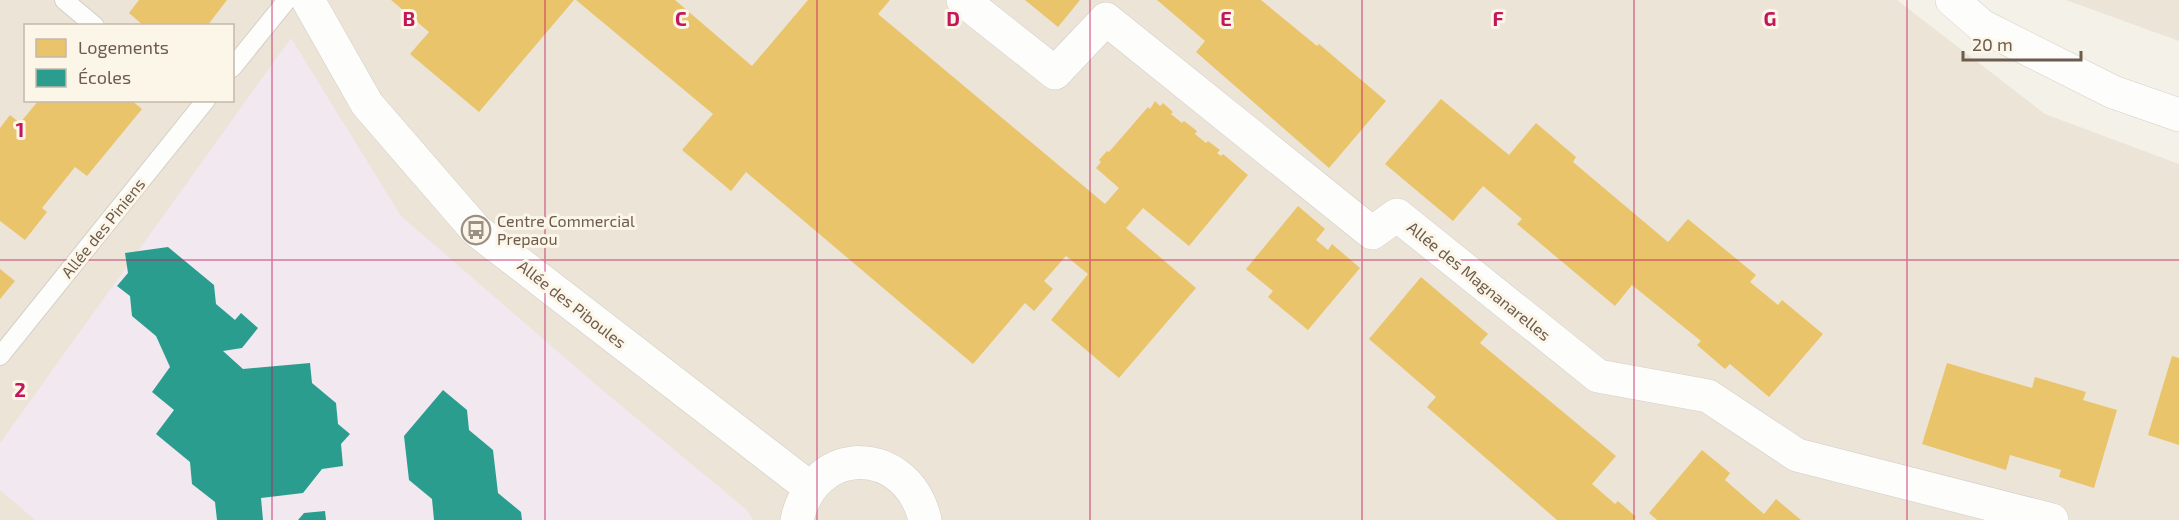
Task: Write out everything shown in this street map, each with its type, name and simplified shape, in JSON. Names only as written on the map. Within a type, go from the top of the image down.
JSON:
[{"type":"street","name":"Allée des Piboules","points":[[308,0],[367,104],[476,230],[809,487]]},
{"type":"street","name":"Allée des Magnanarelles","points":[[963,0],[1055,73],[1106,19],[1372,233],[1397,215],[1598,376],[1708,396],[1797,455],[2052,520]]},
{"type":"street","points":[[1952,0],[1982,26],[2113,93],[2179,115]]},
{"type":"street","points":[[797,520],[800,504],[809,487],[825,473],[845,464],[867,462],[888,468],[906,480],[919,498],[926,520]]},
{"type":"lane","points":[[64,0],[93,24]]},
{"type":"lane","points":[[234,66],[287,0]]},
{"type":"lane","name":"Allée des Piniens","points":[[0,356],[197,104]]},
{"type":"shaded area","points":[[0,0],[1897,0],[2045,114],[2179,164],[2179,520],[0,520]]},
{"type":"shaded area","points":[[2066,0],[2179,0],[2179,41]]},
{"type":"shaded area","points":[[291,38],[401,216],[600,388],[747,510],[753,520],[35,520],[0,490],[0,443]]},
{"type":"building: Logements","points":[[139,0],[227,0],[209,24],[142,24],[129,13]]},
{"type":"building: Logements","points":[[391,0],[574,0],[479,112],[410,54],[429,32]]},
{"type":"building: Logements","points":[[576,0],[675,0],[752,66],[808,0],[890,0],[878,14],[1105,204],[1119,188],[1096,168],[1101,162],[1099,160],[1107,151],[1109,152],[1148,107],[1150,109],[1155,101],[1160,106],[1163,103],[1173,112],[1171,114],[1197,131],[1195,134],[1220,150],[1217,153],[1221,156],[1223,154],[1248,175],[1189,246],[1143,208],[1126,228],[1196,288],[1119,378],[1051,320],[1088,274],[1066,256],[1044,281],[1053,289],[1034,311],[1025,303],[973,364],[746,172],[731,191],[682,150],[713,114]]},
{"type":"building: Logements","points":[[1025,0],[1080,0],[1058,27]]},
{"type":"building: Logements","points":[[1157,0],[1261,0],[1317,46],[1319,44],[1386,101],[1329,168],[1196,52],[1205,41]]},
{"type":"building: Logements","points":[[1441,99],[1509,155],[1536,123],[1576,157],[1573,162],[1668,242],[1688,219],[1756,275],[1750,282],[1778,305],[1782,300],[1823,334],[1769,397],[1730,364],[1725,369],[1697,345],[1701,341],[1632,285],[1615,306],[1517,224],[1522,219],[1483,186],[1453,221],[1385,164]]},
{"type":"building: Logements","points":[[37,102],[133,102],[142,109],[87,176],[75,167],[42,208],[47,212],[25,240],[0,221],[0,128],[10,115],[20,123]]},
{"type":"building: Logements","points":[[1298,206],[1325,229],[1316,240],[1328,250],[1332,244],[1360,268],[1308,330],[1268,297],[1273,291],[1246,269]]},
{"type":"building: Logements","points":[[0,269],[15,281],[0,299]]},
{"type":"building: Logements","points":[[1421,277],[1488,334],[1480,343],[1616,456],[1592,484],[1615,504],[1618,501],[1636,517],[1633,520],[1557,520],[1427,407],[1436,397],[1369,339]]},
{"type":"building: Logements","points":[[2172,356],[2179,358],[2179,445],[2148,435]]},
{"type":"building: Logements","points":[[1947,363],[2032,388],[2035,377],[2086,392],[2083,400],[2117,410],[2094,488],[2059,477],[2061,470],[2010,455],[2006,470],[1922,444]]},
{"type":"building: Logements","points":[[1702,450],[1730,473],[1725,480],[1764,514],[1776,499],[1801,520],[1657,520],[1649,513]]},
{"type":"building: Écoles","points":[[168,247],[214,285],[216,304],[235,320],[241,313],[258,328],[242,348],[223,351],[243,369],[310,363],[312,383],[336,403],[338,424],[350,434],[341,444],[343,466],[322,469],[303,493],[261,498],[263,520],[217,520],[215,502],[192,484],[190,462],[156,434],[174,410],[152,392],[170,367],[156,336],[132,316],[130,296],[117,286],[128,273],[125,253]]},
{"type":"building: Écoles","points":[[443,390],[467,410],[469,430],[493,450],[498,493],[521,512],[522,520],[434,520],[432,499],[409,480],[404,436]]},
{"type":"building: Écoles","points":[[325,511],[326,520],[298,520],[304,513]]},
{"type":"place","name":"Centre Commercial Prepaou","points":[[476,230]]}]
